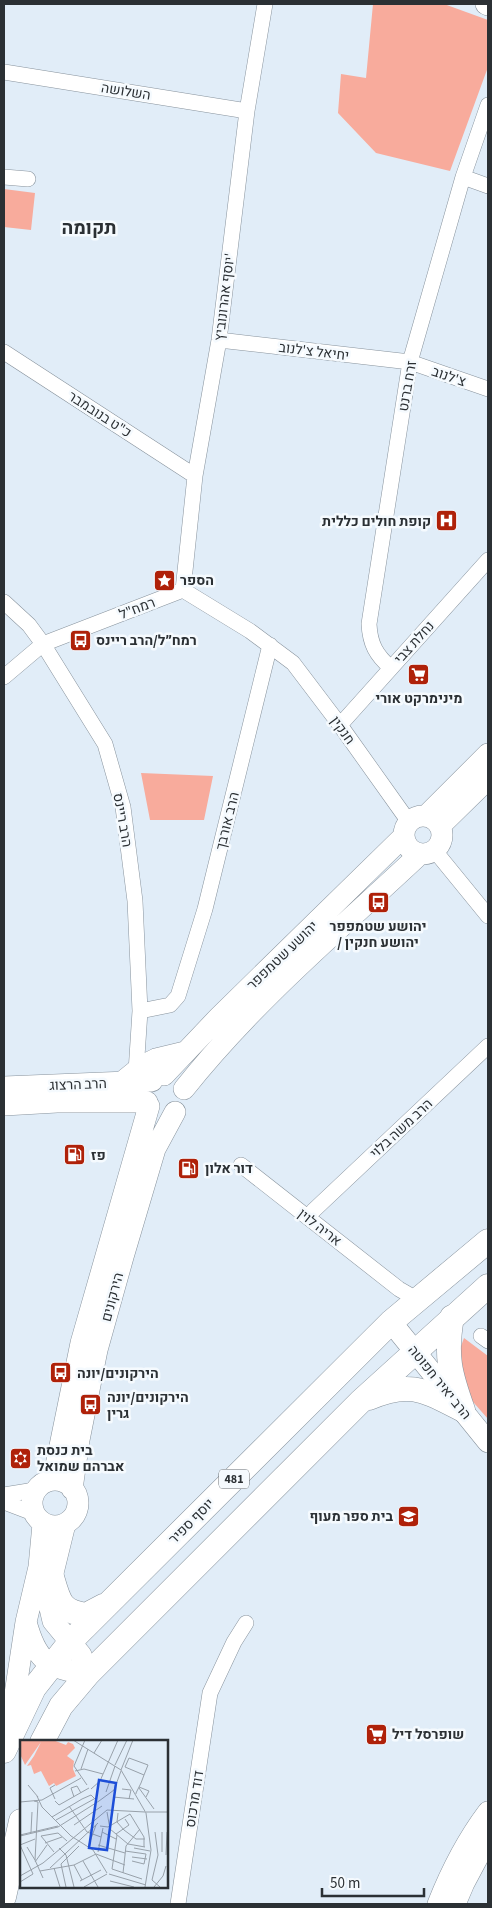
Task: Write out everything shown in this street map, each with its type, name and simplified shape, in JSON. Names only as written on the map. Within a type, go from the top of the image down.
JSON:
[{"type":"main road","name":"יוסף ספיר","points":[[6,1746],[34,1688],[71,1641],[391,1322],[408,1294],[488,1241]]},
{"type":"main road","name":"481","points":[[43,1740],[61,1706],[88,1674],[360,1402],[488,1286]]},
{"type":"main road","points":[[452,1317],[448,1338],[451,1377],[463,1410]]},
{"type":"main road","points":[[360,1402],[380,1393],[416,1388],[463,1410]]},
{"type":"main road","points":[[52,1577],[60,1604],[72,1613],[86,1616],[109,1602]]},
{"type":"main road","points":[[4,1897],[20,1825]]},
{"type":"street","name":"יוסף אהרונוביץ'","points":[[183,590],[195,476],[219,340],[247,111],[265,4]]},
{"type":"street","name":"השלושה","points":[[4,72],[247,111]]},
{"type":"street","name":"זרח ברנט","points":[[391,668],[380,658],[374,649],[370,637],[369,624],[410,362],[463,178],[488,104]]},
{"type":"street","points":[[4,177],[28,179]]},
{"type":"street","points":[[463,178],[488,186]]},
{"type":"street","name":"יחיאל צ'לנוב","points":[[219,340],[410,362]]},
{"type":"street","name":"כ\"ט בנובמבר","points":[[4,352],[195,476]]},
{"type":"street","name":"צ'לנוב","points":[[410,362],[488,389]]},
{"type":"street","name":"נחלת צבי","points":[[340,725],[488,560]]},
{"type":"street","points":[[183,590],[218,610],[270,645]]},
{"type":"street","name":"רמח\"ל","points":[[4,677],[43,644],[183,590]]},
{"type":"street","name":"הרב ריינס","points":[[4,602],[29,625],[43,644],[105,744],[123,807],[135,901],[143,1078]]},
{"type":"street","name":"חנקין","points":[[270,645],[293,663],[420,825]]},
{"type":"street","name":"הרב אורבך","points":[[140,1011],[170,1005],[178,996],[205,909],[270,645]]},
{"type":"street","name":"יהושע שטמפפר","points":[[143,1078],[185,1052],[219,1017],[420,825],[488,754]]},
{"type":"street","name":"יהושע שטמפפר","points":[[420,825],[488,779]]},
{"type":"street","points":[[427,853],[442,839],[420,825],[410,850],[427,853],[488,916]]},
{"type":"street","name":"יהושע שטמפפר","points":[[184,1089],[212,1053],[247,1016],[427,853]]},
{"type":"street","name":"הרב משה בלוי","points":[[313,1210],[488,1046]]},
{"type":"street","points":[[143,1078],[177,1078],[184,1089],[184,1102],[175,1112],[170,1114],[159,1113],[148,1104],[143,1078]]},
{"type":"street","name":"הרב הרצוג","points":[[4,1087],[143,1078]]},
{"type":"street","points":[[105,1101],[131,1118],[138,1131],[140,1140]]},
{"type":"street","name":"הרב הרצוג","points":[[4,1105],[105,1101],[148,1104]]},
{"type":"street","name":"הירקונים","points":[[54,1486],[81,1343],[140,1140],[148,1104]]},
{"type":"street","name":"הירקונים","points":[[54,1486],[77,1453],[97,1350],[155,1149],[175,1112]]},
{"type":"street","name":"אריה לוין","points":[[242,1165],[408,1294]]},
{"type":"street","name":"הרב יאיר חפוטה","points":[[391,1322],[488,1442]]},
{"type":"street","points":[[6,1746],[26,1622],[39,1567],[38,1518],[32,1497],[54,1486]]},
{"type":"street","points":[[4,1495],[54,1486],[78,1499],[78,1507],[71,1520],[65,1524],[50,1526],[38,1518],[4,1502]]},
{"type":"street","points":[[26,1622],[32,1644],[40,1656],[51,1665],[67,1671],[88,1674],[81,1654],[71,1641],[59,1631],[53,1621],[49,1604],[52,1577],[65,1524]]},
{"type":"street","name":"דוד מרכוס","points":[[178,1904],[210,1693],[234,1642],[246,1623]]},
{"type":"street","points":[[455,1904],[488,1812]]},
{"type":"street","points":[[438,1904],[448,1880],[480,1836]]},
{"type":"shaded area","points":[[373,4],[444,4],[488,20],[488,67],[450,171],[376,153],[338,113],[341,74],[366,78]]},
{"type":"shaded area","points":[[4,189],[35,193],[31,230],[4,227]]},
{"type":"shaded area","points":[[141,773],[213,776],[204,820],[150,820]]},
{"type":"shaded area","points":[[464,1338],[488,1356],[488,1419],[460,1387],[457,1357]]},
{"type":"place","name":"קופת חולים כללית","points":[[447,521]]},
{"type":"place","name":"הספר","points":[[164,580]]},
{"type":"place","name":"רמח״ל/הרב ריינס","points":[[80,640]]},
{"type":"place","name":"מינימרקט אורי","points":[[419,675]]},
{"type":"place","name":"יהושע שטמפפר / יהושע חנקין","points":[[378,903]]},
{"type":"place","name":"פז","points":[[75,1155]]},
{"type":"place","name":"דור אלון","points":[[189,1168]]},
{"type":"place","name":"הירקונים/יונה","points":[[61,1373]]},
{"type":"place","name":"הירקונים/יונה גרין","points":[[91,1405]]},
{"type":"place","name":"בית כנסת אברהם שמואל","points":[[21,1458]]},
{"type":"place","name":"בית ספר מעוף","points":[[409,1516]]},
{"type":"place","name":"שופרסל דיל","points":[[376,1734]]},
{"type":"district","name":"תקומה","points":[[89,227]]}]
